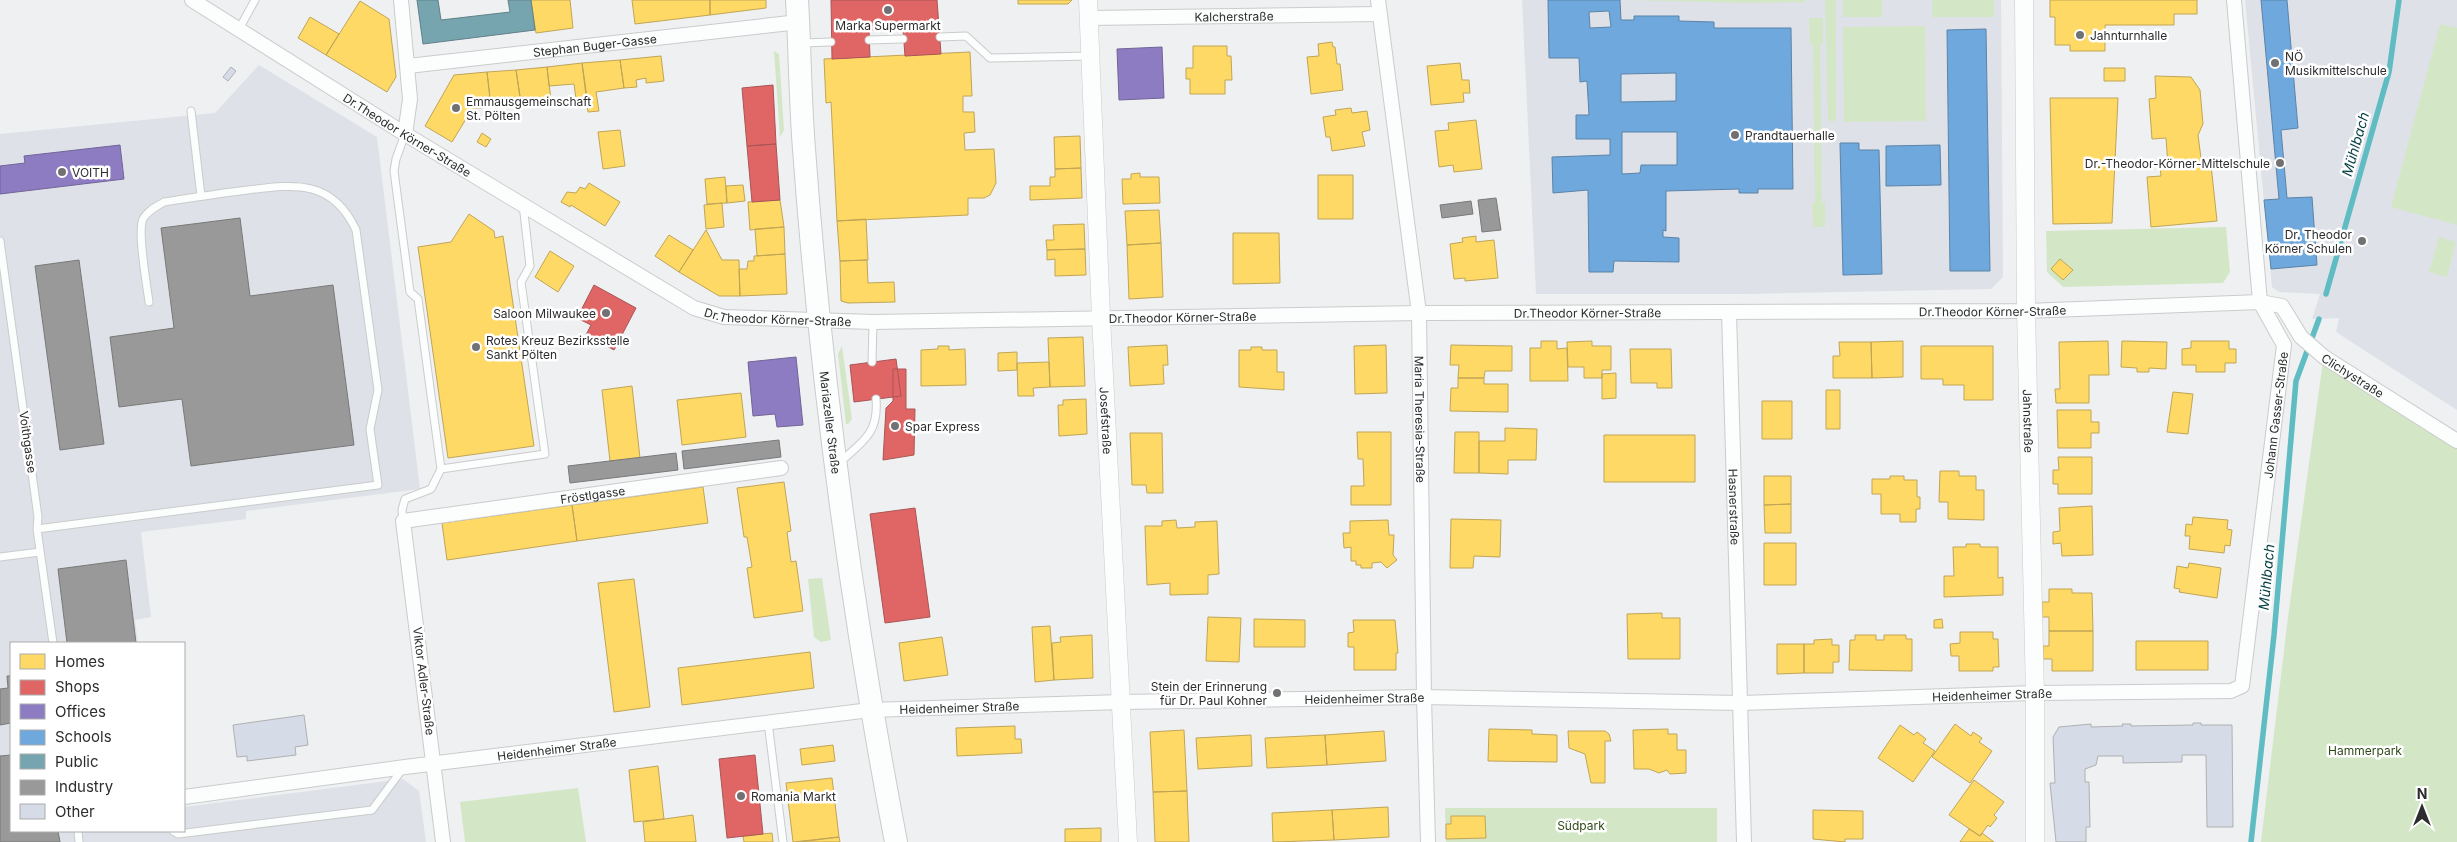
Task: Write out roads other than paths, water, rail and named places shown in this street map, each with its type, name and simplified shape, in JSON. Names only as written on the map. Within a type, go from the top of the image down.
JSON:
[{"type":"main road","name":"Mariazeller Straße","points":[[794,22],[819,321],[835,466],[870,710],[896,842]]},
{"type":"street","name":"Dr.Theodor Körner-Straße","points":[[192,0],[405,134],[694,308],[708,314],[724,317],[873,322],[1101,317],[2026,311],[2260,302]]},
{"type":"street","points":[[401,0],[410,99],[405,134]]},
{"type":"street","name":"Josefstraße","points":[[1088,0],[1092,56],[1101,317],[1128,842]]},
{"type":"street","name":"Jahnstraße","points":[[2024,0],[2026,311],[2035,693],[2035,842]]},
{"type":"street","name":"Johann Gasser-Straße","points":[[2234,0],[2260,302],[2284,345],[2242,686]]},
{"type":"street","name":"Kalcherstraße","points":[[1089,18],[1379,7]]},
{"type":"street","name":"Maria Theresia-Straße","points":[[1379,7],[1418,314],[1428,842]]},
{"type":"street","name":"Stephan Buger-Gasse","points":[[408,66],[794,22]]},
{"type":"street","name":"Clichystraße","points":[[2260,302],[2282,306],[2301,337],[2324,358],[2457,441]]},
{"type":"street","name":"Hasnerstraße","points":[[1729,312],[1741,703]]},
{"type":"street","name":"Fröstlgasse","points":[[403,521],[781,468]]},
{"type":"street","name":"Viktor Adler-Straße","points":[[403,521],[444,842]]},
{"type":"street","name":"Heidenheimer Straße","points":[[185,797],[434,763],[870,710],[1122,702],[1424,697],[1741,703],[2035,693],[2231,691],[2242,686]]},
{"type":"street","points":[[1741,703],[1744,842]]},
{"type":"lane","points":[[239,29],[256,0]]},
{"type":"lane","points":[[794,22],[831,42]]},
{"type":"lane","points":[[940,37],[966,36],[990,58],[1092,56]]},
{"type":"lane","points":[[869,40],[904,39]]},
{"type":"lane","points":[[190,111],[201,196]]},
{"type":"lane","points":[[403,521],[402,510],[405,499],[431,489],[436,483],[441,469],[418,299],[410,292],[394,171],[396,159],[405,134]]},
{"type":"lane","points":[[37,529],[378,485],[370,429],[378,390],[356,230],[347,211],[332,198],[313,189],[289,185],[164,202],[150,210],[142,221],[141,235],[149,302]]},
{"type":"lane","points":[[441,469],[545,454],[520,282],[530,266],[523,204]]},
{"type":"lane","name":"Voithgasse","points":[[0,241],[3,283],[38,517],[37,529],[52,642]]},
{"type":"lane","points":[[872,362],[873,322]]},
{"type":"lane","points":[[835,466],[870,435],[876,422],[876,399]]},
{"type":"lane","points":[[0,557],[40,552]]},
{"type":"lane","points":[[768,722],[783,842]]},
{"type":"lane","points":[[175,832],[178,834],[372,810],[405,767]]},
{"type":"waterway","name":"Mühlbach","points":[[2326,294],[2389,72],[2399,0]]},
{"type":"waterway","name":"Mühlbach","points":[[2251,842],[2274,635],[2296,381],[2319,319]]},
{"type":"place","name":"Marka Supermarkt","points":[[888,10]]},
{"type":"place","name":"Jahnturnhalle","points":[[2080,35]]},
{"type":"place","name":"NÖ Musikmittelschule","points":[[2275,63]]},
{"type":"place","name":"Emmausgemeinschaft St. Pölten","points":[[456,108]]},
{"type":"place","name":"Prandtauerhalle","points":[[1735,135]]},
{"type":"place","name":"Dr.-Theodor-Körner-Mittelschule","points":[[2280,163]]},
{"type":"place","name":"VOITH","points":[[62,172]]},
{"type":"place","name":"Dr. Theodor Körner Schulen","points":[[2362,241]]},
{"type":"place","name":"Saloon Milwaukee","points":[[606,313]]},
{"type":"place","name":"Rotes Kreuz Bezirksstelle Sankt Pölten","points":[[476,347]]},
{"type":"place","name":"Spar Express","points":[[895,426]]},
{"type":"place","name":"Stein der Erinnerung für Dr. Paul Kohner","points":[[1277,693]]},
{"type":"place","name":"Romania Markt","points":[[741,796]]},
{"type":"park label","name":"Hammerpark","points":[[2365,750]]},
{"type":"park label","name":"Südpark","points":[[1581,825]]}]
